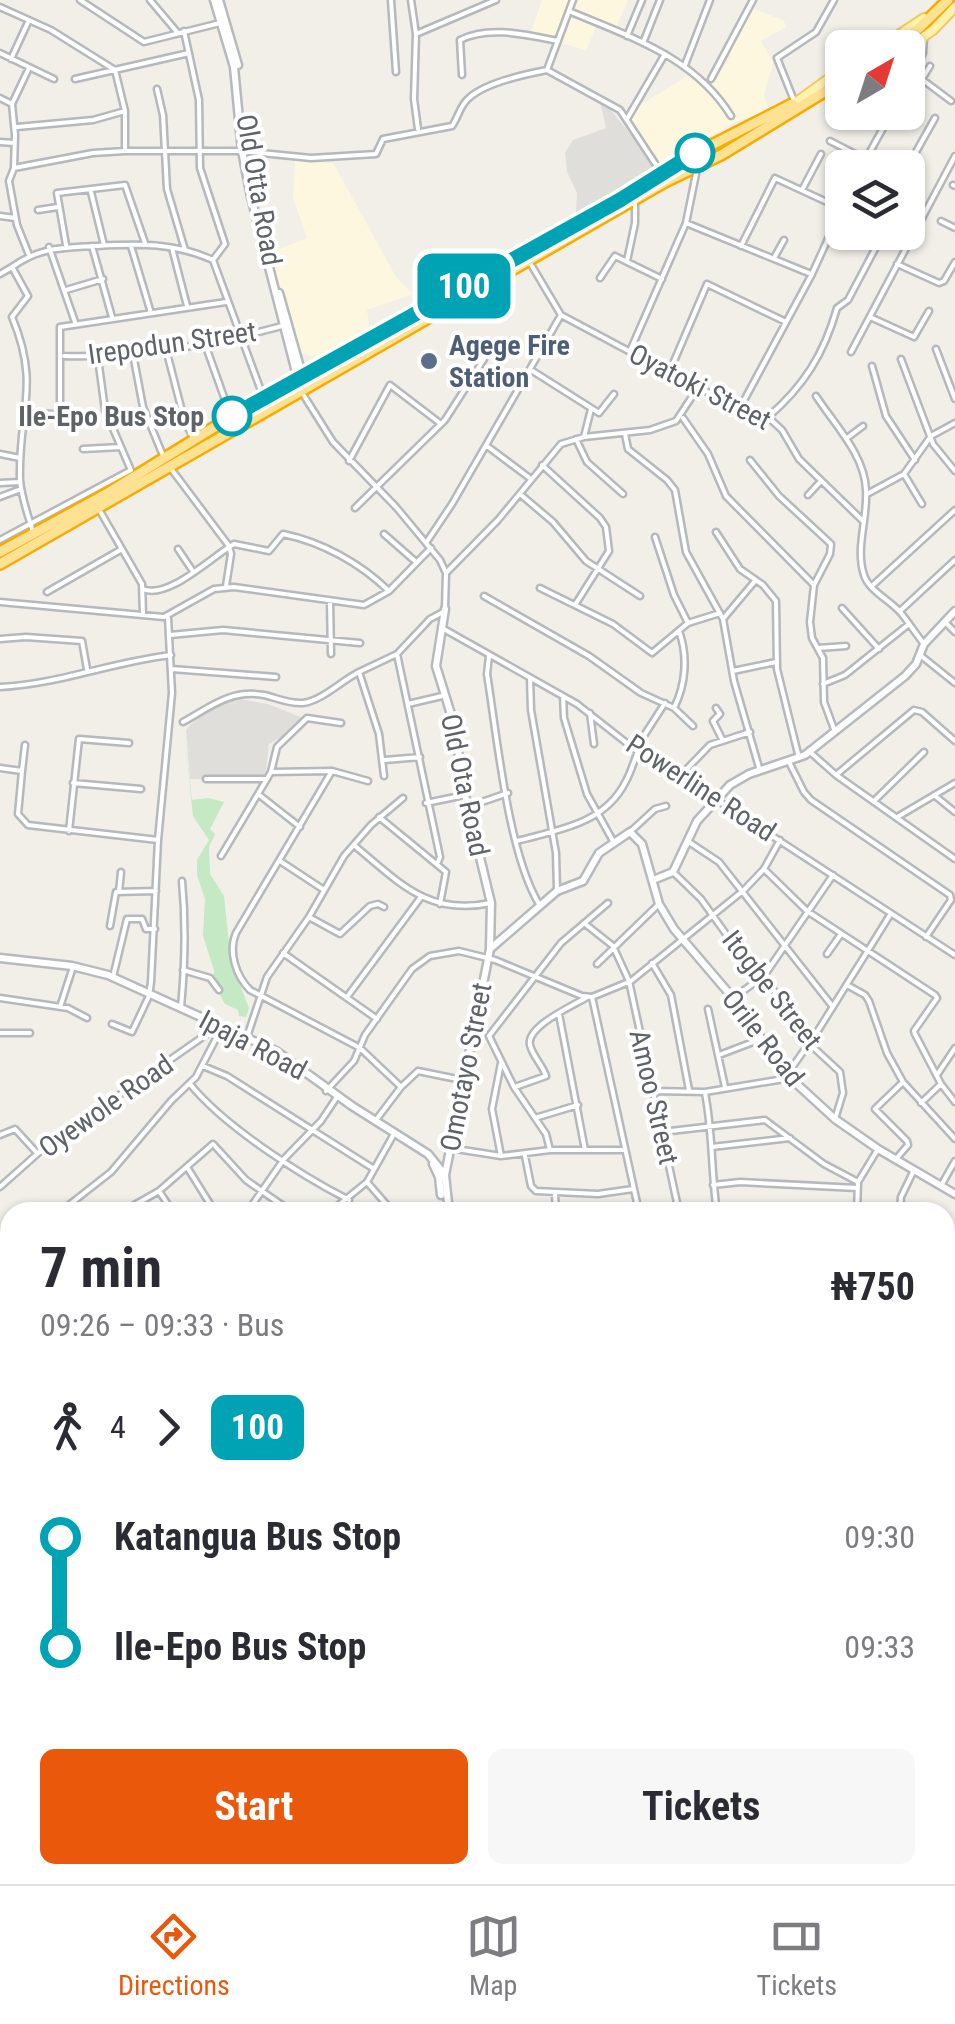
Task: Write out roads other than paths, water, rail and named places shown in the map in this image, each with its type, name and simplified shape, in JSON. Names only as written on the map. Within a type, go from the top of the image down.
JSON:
[{"type":"highway","points":[[915,30],[949,2]]},
{"type":"highway","points":[[924,30],[949,2]]},
{"type":"highway","points":[[0,564],[99,507],[132,473],[167,462],[231,417],[301,384],[747,140],[825,87]]},
{"type":"highway","points":[[0,552],[32,528],[107,497],[698,152],[796,105]]},
{"type":"main road","name":"Old Otta Road","points":[[217,0],[234,67],[244,152],[301,384]]},
{"type":"main road","name":"Old Otta Road","points":[[217,0],[237,58],[244,152]]},
{"type":"main road","points":[[925,37],[949,2]]},
{"type":"main road","points":[[907,30],[949,2]]},
{"type":"main road","points":[[244,152],[282,326],[301,384]]},
{"type":"main road","name":"Old Ota Road","points":[[445,608],[436,662],[454,724],[464,795],[491,902],[490,949],[486,959]]},
{"type":"main road","points":[[653,880],[673,872],[687,840],[715,800],[739,778],[810,752],[905,676],[924,644],[955,610]]},
{"type":"main road","points":[[490,949],[557,891],[583,881],[599,854],[630,832]]},
{"type":"main road","name":"Orile Road","points":[[630,832],[642,844],[659,904],[787,1075],[835,1119],[955,1194]]},
{"type":"main road","name":"Ipaja Road","points":[[0,959],[93,973],[181,1006],[219,1028]]},
{"type":"main road","name":"Ipaja Road","points":[[0,959],[113,977],[282,1055],[337,1098],[425,1151],[442,1176]]},
{"type":"main road","name":"Omotayo Street","points":[[442,1176],[486,959]]},
{"type":"main road","name":"Ipaja Road","points":[[337,1098],[395,1133]]},
{"type":"main road","points":[[442,1176],[446,1202]]},
{"type":"main road","points":[[534,1884],[616,1884]]},
{"type":"street","points":[[80,0],[140,41],[222,23]]},
{"type":"street","points":[[150,0],[180,31],[189,54],[199,100],[204,182],[225,244],[213,260]]},
{"type":"street","points":[[390,0],[396,72]]},
{"type":"street","points":[[411,0],[416,34],[414,99],[418,132]]},
{"type":"street","points":[[416,34],[496,0]]},
{"type":"street","points":[[547,70],[573,0]]},
{"type":"street","points":[[627,36],[642,0]]},
{"type":"street","points":[[643,43],[660,0]]},
{"type":"street","points":[[685,65],[710,0]]},
{"type":"street","points":[[710,79],[753,0]]},
{"type":"street","points":[[796,105],[777,58],[816,32],[834,0]]},
{"type":"street","points":[[0,7],[115,70],[126,111],[126,151]]},
{"type":"street","points":[[569,11],[685,65],[700,77],[731,116]]},
{"type":"street","points":[[11,59],[29,20]]},
{"type":"street","points":[[462,75],[460,40],[466,36],[508,33],[558,41]]},
{"type":"street","points":[[0,53],[54,79]]},
{"type":"street","points":[[75,79],[189,54]]},
{"type":"street","points":[[627,120],[664,54]]},
{"type":"street","points":[[925,75],[930,66]]},
{"type":"street","points":[[29,68],[12,104],[16,127],[14,168],[9,181],[15,218],[29,255]]},
{"type":"street","points":[[14,168],[92,153],[126,151],[244,152],[312,158],[376,154],[383,140],[452,126],[464,102],[473,94],[524,74],[547,70],[614,104],[662,174]]},
{"type":"street","points":[[925,80],[951,101]]},
{"type":"street","points":[[157,88],[163,116],[162,150],[168,194],[185,250]]},
{"type":"street","points":[[0,98],[12,104]]},
{"type":"street","points":[[16,127],[93,120],[126,111]]},
{"type":"street","points":[[917,150],[935,118]]},
{"type":"street","points":[[830,141],[848,150]]},
{"type":"street","points":[[0,142],[14,143]]},
{"type":"street","points":[[802,190],[821,154]]},
{"type":"street","points":[[925,212],[955,156]]},
{"type":"street","points":[[630,351],[686,223],[698,178],[697,167]]},
{"type":"street","points":[[741,246],[772,180],[780,178],[825,200]]},
{"type":"street","points":[[0,180],[9,181]]},
{"type":"street","points":[[66,245],[57,193],[124,185],[145,243]]},
{"type":"street","points":[[90,189],[104,245]]},
{"type":"street","points":[[627,261],[636,224],[634,200]]},
{"type":"street","points":[[38,210],[58,207]]},
{"type":"street","points":[[0,216],[15,218]]},
{"type":"street","points":[[941,221],[955,228]]},
{"type":"street","points":[[686,223],[812,274]]},
{"type":"street","points":[[774,258],[784,240]]},
{"type":"street","points":[[130,243],[150,313]]},
{"type":"street","points":[[0,274],[29,255],[66,245],[145,243],[172,246],[213,260]]},
{"type":"street","points":[[740,406],[825,245]]},
{"type":"street","points":[[92,246],[112,317]]},
{"type":"street","points":[[172,246],[187,306]]},
{"type":"street","points":[[49,247],[74,322]]},
{"type":"street","points":[[771,420],[813,369],[832,330],[836,308],[847,302],[874,250]]},
{"type":"street","points":[[851,352],[904,250]]},
{"type":"street","points":[[600,278],[614,256],[662,279]]},
{"type":"street","points":[[213,260],[264,399]]},
{"type":"street","points":[[0,602],[168,617],[209,592],[225,587],[364,605],[388,591],[428,545],[560,315],[529,261]]},
{"type":"street","points":[[897,264],[939,283],[955,262]]},
{"type":"street","points":[[12,267],[28,296],[12,317],[27,366],[20,482],[32,528]]},
{"type":"street","points":[[66,290],[103,279]]},
{"type":"street","points":[[669,373],[707,284],[787,322]]},
{"type":"street","points":[[60,414],[59,328],[74,322],[228,302]]},
{"type":"street","points":[[870,317],[914,337],[929,310]]},
{"type":"street","name":"Oyatoki Street","points":[[560,315],[698,388],[771,420],[799,459],[864,522]]},
{"type":"street","name":"Irepodun Street","points":[[62,356],[133,354],[205,344],[282,326]]},
{"type":"street","points":[[205,344],[231,417]]},
{"type":"street","points":[[166,349],[184,418],[194,440]]},
{"type":"street","points":[[936,349],[955,400]]},
{"type":"street","points":[[133,354],[143,408],[167,462],[229,546],[225,587]]},
{"type":"street","points":[[0,540],[32,528],[132,473],[102,402],[98,357]]},
{"type":"street","points":[[355,508],[441,424],[484,359]]},
{"type":"street","points":[[902,359],[936,450],[955,472]]},
{"type":"street","points":[[872,366],[886,416],[916,460]]},
{"type":"street","points":[[531,370],[599,413],[614,394]]},
{"type":"street","points":[[301,384],[317,421],[428,545],[446,572],[458,564],[520,494],[557,446],[584,437],[657,428],[682,416],[698,388]]},
{"type":"street","points":[[349,461],[390,385],[441,424]]},
{"type":"street","points":[[816,396],[862,470],[867,494],[860,553],[864,574],[924,644]]},
{"type":"street","points":[[584,437],[591,409]]},
{"type":"street","points":[[26,412],[89,417]]},
{"type":"street","points":[[682,416],[709,457],[726,496],[814,585]]},
{"type":"street","points":[[867,494],[904,474],[932,436],[955,422]]},
{"type":"street","points":[[845,439],[863,426]]},
{"type":"street","points":[[624,434],[628,449],[675,490],[686,552],[723,619],[760,771]]},
{"type":"street","points":[[576,439],[587,462],[623,494]]},
{"type":"street","points":[[486,446],[531,479]]},
{"type":"street","points":[[83,449],[120,447]]},
{"type":"street","points":[[0,454],[20,458]]},
{"type":"street","points":[[750,460],[779,496],[831,544],[814,585],[810,622],[823,658],[824,702],[834,729]]},
{"type":"street","points":[[542,466],[604,525],[609,551],[574,605]]},
{"type":"street","points":[[904,474],[922,504]]},
{"type":"street","points":[[808,495],[821,481]]},
{"type":"street","points":[[0,483],[20,482]]},
{"type":"street","points":[[0,497],[21,489]]},
{"type":"street","points":[[520,494],[597,568],[640,596]]},
{"type":"street","points":[[99,507],[143,589],[143,615]]},
{"type":"street","points":[[872,586],[955,510]]},
{"type":"street","points":[[716,532],[737,566],[770,591],[776,601],[776,662],[798,758]]},
{"type":"street","points":[[143,589],[167,589],[229,546],[237,543],[269,551],[281,534],[287,534],[326,548],[374,576],[388,591]]},
{"type":"street","points":[[384,534],[416,562]]},
{"type":"street","points":[[655,537],[688,624]]},
{"type":"street","points":[[47,592],[122,549]]},
{"type":"street","points":[[178,549],[192,570]]},
{"type":"street","points":[[900,612],[955,560]]},
{"type":"street","name":"Old Ota Road","points":[[445,608],[446,572]]},
{"type":"street","points":[[723,619],[756,580]]},
{"type":"street","points":[[540,588],[613,624],[652,652],[688,624],[720,613]]},
{"type":"street","points":[[484,596],[589,656],[641,693],[674,708],[693,726]]},
{"type":"street","points":[[330,601],[331,654]]},
{"type":"street","points":[[183,722],[212,702],[244,694],[307,702],[397,654],[430,618],[445,608]]},
{"type":"street","points":[[842,608],[879,650]]},
{"type":"street","points":[[112,1024],[132,1032],[149,994],[170,717],[168,617]]},
{"type":"street","points":[[946,622],[955,632]]},
{"type":"street","points":[[824,684],[845,675],[909,624]]},
{"type":"street","name":"Powerline Road","points":[[442,628],[590,712],[637,750],[955,955]]},
{"type":"street","points":[[170,635],[223,630],[255,636],[300,635],[360,642]]},
{"type":"street","points":[[674,708],[684,686],[684,646],[678,630]]},
{"type":"street","points":[[0,639],[82,642],[87,671]]},
{"type":"street","points":[[818,648],[846,646]]},
{"type":"street","points":[[397,654],[440,856],[438,862]]},
{"type":"street","points":[[0,687],[54,682],[87,671],[170,656]]},
{"type":"street","points":[[489,656],[488,674],[516,841],[527,881],[540,906]]},
{"type":"street","points":[[920,656],[955,683]]},
{"type":"street","points":[[733,671],[776,662]]},
{"type":"street","points":[[172,669],[276,677]]},
{"type":"street","points":[[359,672],[379,734],[384,776]]},
{"type":"street","points":[[530,678],[530,710],[556,854],[557,891]]},
{"type":"street","points":[[408,704],[446,695]]},
{"type":"street","points":[[563,696],[564,718],[596,814],[613,841]]},
{"type":"street","points":[[516,841],[566,830],[596,814],[624,785],[637,750],[665,703]]},
{"type":"street","points":[[716,708],[720,714],[713,721],[723,741]]},
{"type":"street","points":[[836,774],[914,710],[922,712],[955,741]]},
{"type":"street","points":[[590,712],[594,744]]},
{"type":"street","points":[[221,856],[272,772],[277,747],[307,718],[341,723]]},
{"type":"street","points":[[680,776],[704,749],[750,732]]},
{"type":"street","points":[[70,831],[79,739],[129,743]]},
{"type":"street","points":[[25,745],[20,819],[28,825],[158,840]]},
{"type":"street","points":[[810,752],[955,859]]},
{"type":"street","points":[[875,800],[924,752]]},
{"type":"street","points":[[384,760],[420,757]]},
{"type":"street","points":[[789,762],[811,800],[950,895],[926,937]]},
{"type":"street","points":[[0,768],[22,771]]},
{"type":"street","points":[[272,772],[332,772],[368,781]]},
{"type":"street","points":[[332,772],[233,940],[234,960],[241,980],[259,995],[360,1048],[401,1087]]},
{"type":"street","points":[[206,779],[267,779]]},
{"type":"street","points":[[73,783],[141,789]]},
{"type":"street","points":[[898,817],[955,783]]},
{"type":"street","points":[[467,806],[508,793]]},
{"type":"street","points":[[258,794],[300,826]]},
{"type":"street","points":[[426,803],[464,795]]},
{"type":"street","points":[[934,795],[955,812]]},
{"type":"street","points":[[246,1038],[259,995],[283,952],[354,845],[379,817],[404,798]]},
{"type":"street","points":[[630,832],[654,808],[666,806]]},
{"type":"street","points":[[379,817],[438,862],[447,878],[440,904]]},
{"type":"street","points":[[687,840],[714,858],[833,1007]]},
{"type":"street","points":[[514,1087],[546,1076],[530,1042],[545,1021],[628,981],[652,963],[742,891],[764,869],[780,840]]},
{"type":"street","points":[[354,845],[420,898],[440,904],[491,902]]},
{"type":"street","points":[[280,861],[324,890]]},
{"type":"street","points":[[764,869],[807,911],[937,998],[914,1031],[941,1084],[955,1102]]},
{"type":"street","points":[[120,892],[121,872]]},
{"type":"street","name":"Itogbe Street","points":[[673,872],[764,976],[842,1077],[835,1119]]},
{"type":"street","points":[[733,998],[764,976],[834,875]]},
{"type":"street","points":[[181,1006],[186,926],[182,881]]},
{"type":"street","points":[[110,926],[113,896],[120,892],[156,891]]},
{"type":"street","points":[[347,997],[420,898]]},
{"type":"street","points":[[550,1150],[546,1134],[514,1087],[490,1034],[560,943],[608,903]]},
{"type":"street","points":[[597,964],[659,904]]},
{"type":"street","points":[[308,917],[340,934],[370,906],[384,907]]},
{"type":"street","points":[[654,1091],[705,1092],[769,1083],[787,1075],[812,1042],[890,915]]},
{"type":"street","points":[[113,977],[128,918],[141,918],[146,928],[154,929]]},
{"type":"street","points":[[584,923],[613,946]]},
{"type":"street","points":[[827,954],[841,934]]},
{"type":"street","name":"Amoo Street","points":[[613,946],[628,981],[676,1202]]},
{"type":"street","points":[[328,1090],[354,1061],[412,969],[424,959],[448,951],[486,959],[589,997]]},
{"type":"street","points":[[283,952],[378,1019]]},
{"type":"street","points":[[652,963],[670,995],[689,1090]]},
{"type":"street","points":[[60,1007],[72,970]]},
{"type":"street","points":[[183,970],[210,978],[219,990]]},
{"type":"street","points":[[847,986],[869,1001],[887,1053],[903,1082],[955,1139]]},
{"type":"street","points":[[589,997],[635,1202]]},
{"type":"street","points":[[0,998],[68,1008],[86,1018]]},
{"type":"street","points":[[708,1009],[726,1088]]},
{"type":"street","points":[[559,1014],[584,1150]]},
{"type":"street","points":[[73,1202],[111,1172],[190,1084],[219,1028]]},
{"type":"street","name":"Oyewole Road","points":[[0,1187],[38,1153],[219,1028]]},
{"type":"street","points":[[0,1033],[30,1033]]},
{"type":"street","points":[[719,1055],[761,1039]]},
{"type":"street","points":[[937,1075],[955,1048]]},
{"type":"street","points":[[501,1063],[492,1108],[501,1156]]},
{"type":"street","points":[[202,1066],[226,1076],[374,1169]]},
{"type":"street","points":[[376,1120],[418,1071],[462,1080]]},
{"type":"street","points":[[896,1159],[907,1140],[875,1109],[903,1082]]},
{"type":"street","points":[[190,1084],[208,1105],[310,1179],[349,1200]]},
{"type":"street","points":[[920,1102],[941,1084]]},
{"type":"street","points":[[705,1092],[712,1126],[715,1202]]},
{"type":"street","points":[[257,1202],[284,1160],[337,1098]]},
{"type":"street","points":[[535,1118],[578,1105]]},
{"type":"street","points":[[662,1132],[770,1122],[858,1185]]},
{"type":"street","points":[[0,1136],[16,1129],[38,1153]]},
{"type":"street","points":[[346,1202],[367,1182],[395,1133]]},
{"type":"street","points":[[712,1147],[790,1138]]},
{"type":"street","points":[[139,1202],[213,1144],[246,1180],[279,1202]]},
{"type":"street","points":[[450,1148],[501,1156],[550,1150],[624,1150]]},
{"type":"street","points":[[857,1202],[858,1185],[878,1149]]},
{"type":"street","points":[[524,1154],[531,1186],[536,1191],[598,1194],[632,1189]]},
{"type":"street","points":[[942,1184],[955,1161]]},
{"type":"street","points":[[187,1168],[209,1202]]},
{"type":"street","points":[[901,1202],[914,1170]]},
{"type":"street","points":[[367,1182],[384,1202]]},
{"type":"street","points":[[712,1185],[858,1185]]},
{"type":"street","points":[[159,1190],[167,1202]]},
{"type":"street","points":[[555,1194],[555,1202]]},
{"type":"place","name":"Agege Fire Station","points":[[429,361]]},
{"type":"place","name":"Ile-Epo Bus Stop","points":[[232,416]]}]
